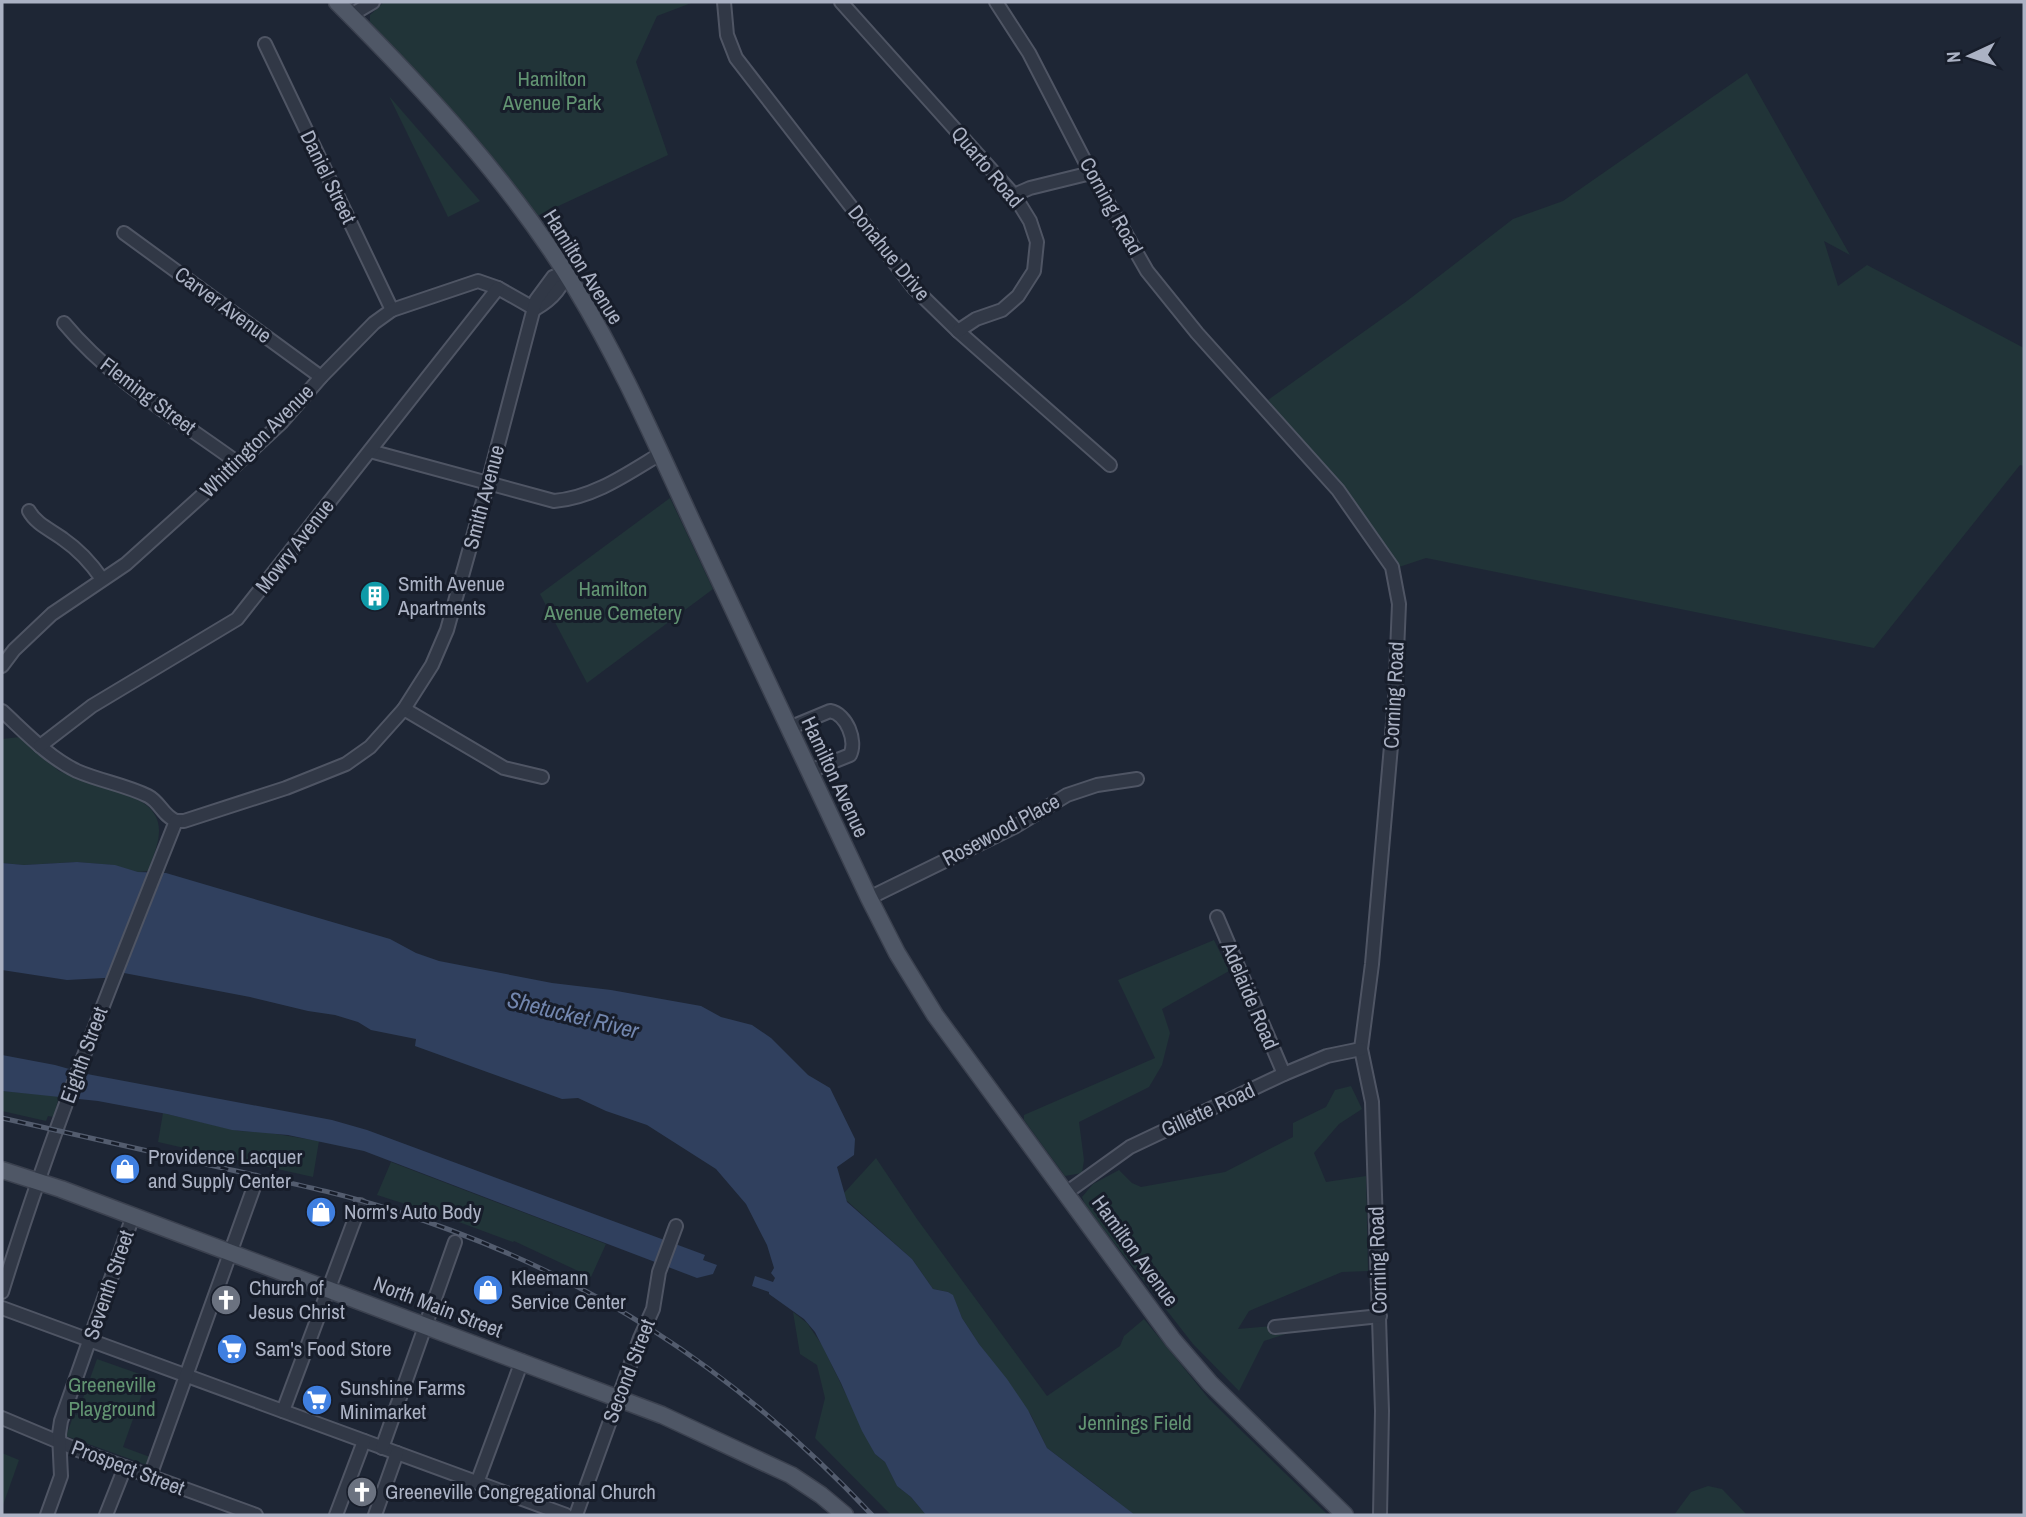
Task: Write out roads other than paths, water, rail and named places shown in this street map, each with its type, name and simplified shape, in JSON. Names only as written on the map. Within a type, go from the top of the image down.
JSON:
[{"type":"main road","name":"Hamilton Avenue","points":[[337,2],[450,120],[510,193],[565,272],[609,348],[869,898],[897,953],[935,1015],[1173,1340],[1210,1383],[1345,1515]]},
{"type":"main road","name":"North Main Street","points":[[2,1170],[133,1216],[618,1398],[698,1431],[791,1475],[845,1515]]},
{"type":"street","points":[[351,15],[373,2]]},
{"type":"street","name":"Donahue Drive","points":[[724,2],[727,35],[736,58],[914,288],[958,331],[1110,465]]},
{"type":"street","name":"Quarto Road","points":[[841,2],[1014,195],[1030,220],[1037,242],[1034,271],[1018,296],[1002,310],[976,319],[958,331]]},
{"type":"street","name":"Corning Road","points":[[996,2],[1029,53],[1091,173],[1147,271],[1196,332],[1338,490],[1392,567],[1399,604],[1395,700],[1372,964],[1361,1049],[1372,1102],[1383,1451],[1380,1515]]},
{"type":"street","name":"Daniel Street","points":[[265,44],[392,310]]},
{"type":"street","points":[[1014,195],[1030,188],[1091,173]]},
{"type":"street","name":"Carver Avenue","points":[[124,233],[321,377]]},
{"type":"street","name":"Smith Avenue","points":[[176,821],[184,821],[275,792],[346,764],[370,747],[404,709],[432,665],[447,630],[488,483],[523,342],[541,291],[553,278],[565,272]]},
{"type":"street","name":"Whittington Avenue","points":[[2,666],[14,650],[52,614],[126,564],[239,463],[281,423],[374,323],[392,310],[478,281],[498,288],[535,309]]},
{"type":"street","name":"Mowry Avenue","points":[[40,746],[92,706],[237,619],[498,288]]},
{"type":"street","name":"Fleming Street","points":[[64,323],[83,345],[121,378],[239,463]]},
{"type":"street","points":[[370,451],[554,501],[573,499],[598,489],[660,454]]},
{"type":"street","points":[[29,511],[37,521],[65,540],[90,562],[102,579]]},
{"type":"street","points":[[404,709],[504,768],[542,778]]},
{"type":"street","points":[[2,711],[59,760],[80,772],[149,796],[167,817],[176,821]]},
{"type":"street","points":[[789,728],[830,711],[839,714],[847,726],[853,743],[850,755],[810,771]]},
{"type":"street","name":"Rosewood Place","points":[[869,898],[1016,825],[1067,795],[1097,785],[1137,779]]},
{"type":"street","name":"Eighth Street","points":[[2,1292],[37,1181],[176,821]]},
{"type":"street","name":"Adelaide Road","points":[[1217,917],[1284,1074]]},
{"type":"street","name":"Gillette Road","points":[[1066,1193],[1130,1147],[1284,1074],[1327,1056],[1361,1049]]},
{"type":"street","points":[[150,1476],[255,1184]]},
{"type":"street","points":[[283,1411],[360,1205]]},
{"type":"street","name":"Seventh Street","points":[[47,1515],[61,1476],[61,1421],[133,1216]]},
{"type":"street","name":"Second Street","points":[[576,1515],[653,1309],[661,1266],[676,1226]]},
{"type":"street","points":[[382,1448],[455,1242]]},
{"type":"street","points":[[2,1308],[566,1515]]},
{"type":"street","points":[[1275,1327],[1380,1316]]},
{"type":"street","points":[[477,1483],[522,1361]]},
{"type":"street","name":"Prospect Street","points":[[2,1418],[242,1513],[256,1515]]},
{"type":"street","points":[[336,1515],[364,1441]]},
{"type":"street","points":[[374,1515],[397,1453]]},
{"type":"street","points":[[106,1515],[125,1467]]},
{"type":"water","name":"Shetucket River","points":[[77,862],[115,865],[138,872],[166,873],[390,939],[416,953],[439,961],[552,983],[701,1006],[721,1017],[752,1025],[771,1038],[808,1075],[830,1088],[855,1139],[854,1155],[837,1167],[847,1202],[912,1259],[933,1289],[953,1295],[962,1318],[1028,1410],[1047,1448],[1135,1515],[926,1515],[911,1497],[897,1486],[885,1462],[875,1454],[815,1332],[804,1319],[769,1292],[752,1286],[755,1276],[773,1282],[775,1278],[771,1273],[774,1268],[767,1245],[746,1204],[716,1169],[647,1125],[578,1098],[562,1099],[415,1046],[416,1039],[371,1030],[358,1022],[335,1015],[124,973],[122,977],[67,980],[2,970],[2,863],[24,865]]},
{"type":"water","points":[[2,1055],[87,1074],[332,1120],[367,1130],[705,1255],[703,1260],[717,1265],[713,1274],[697,1278],[364,1151],[288,1135],[232,1130],[98,1101],[2,1091]]},
{"type":"railway","points":[[2,1118],[350,1198],[462,1235],[529,1263],[653,1330],[710,1370],[766,1414],[820,1462],[872,1515]]},
{"type":"place","name":"Smith Avenue Apartments","points":[[375,596]]},
{"type":"place","name":"Providence Lacquer and Supply Center","points":[[125,1169]]},
{"type":"place","name":"Norm's Auto Body","points":[[321,1212]]},
{"type":"place","name":"Kleemann Service Center","points":[[488,1290]]},
{"type":"place","name":"Church of Jesus Christ","points":[[226,1300]]},
{"type":"place","name":"Sam's Food Store","points":[[232,1349]]},
{"type":"place","name":"Sunshine Farms Minimarket","points":[[317,1400]]},
{"type":"place","name":"Greeneville Congregational Church","points":[[362,1492]]},
{"type":"park label","name":"Hamilton Avenue Park","points":[[552,91]]},
{"type":"park label","name":"Hamilton Avenue Cemetery","points":[[613,601]]},
{"type":"park label","name":"Greeneville Playground","points":[[112,1397]]},
{"type":"park label","name":"Jennings Field","points":[[1135,1423]]}]
